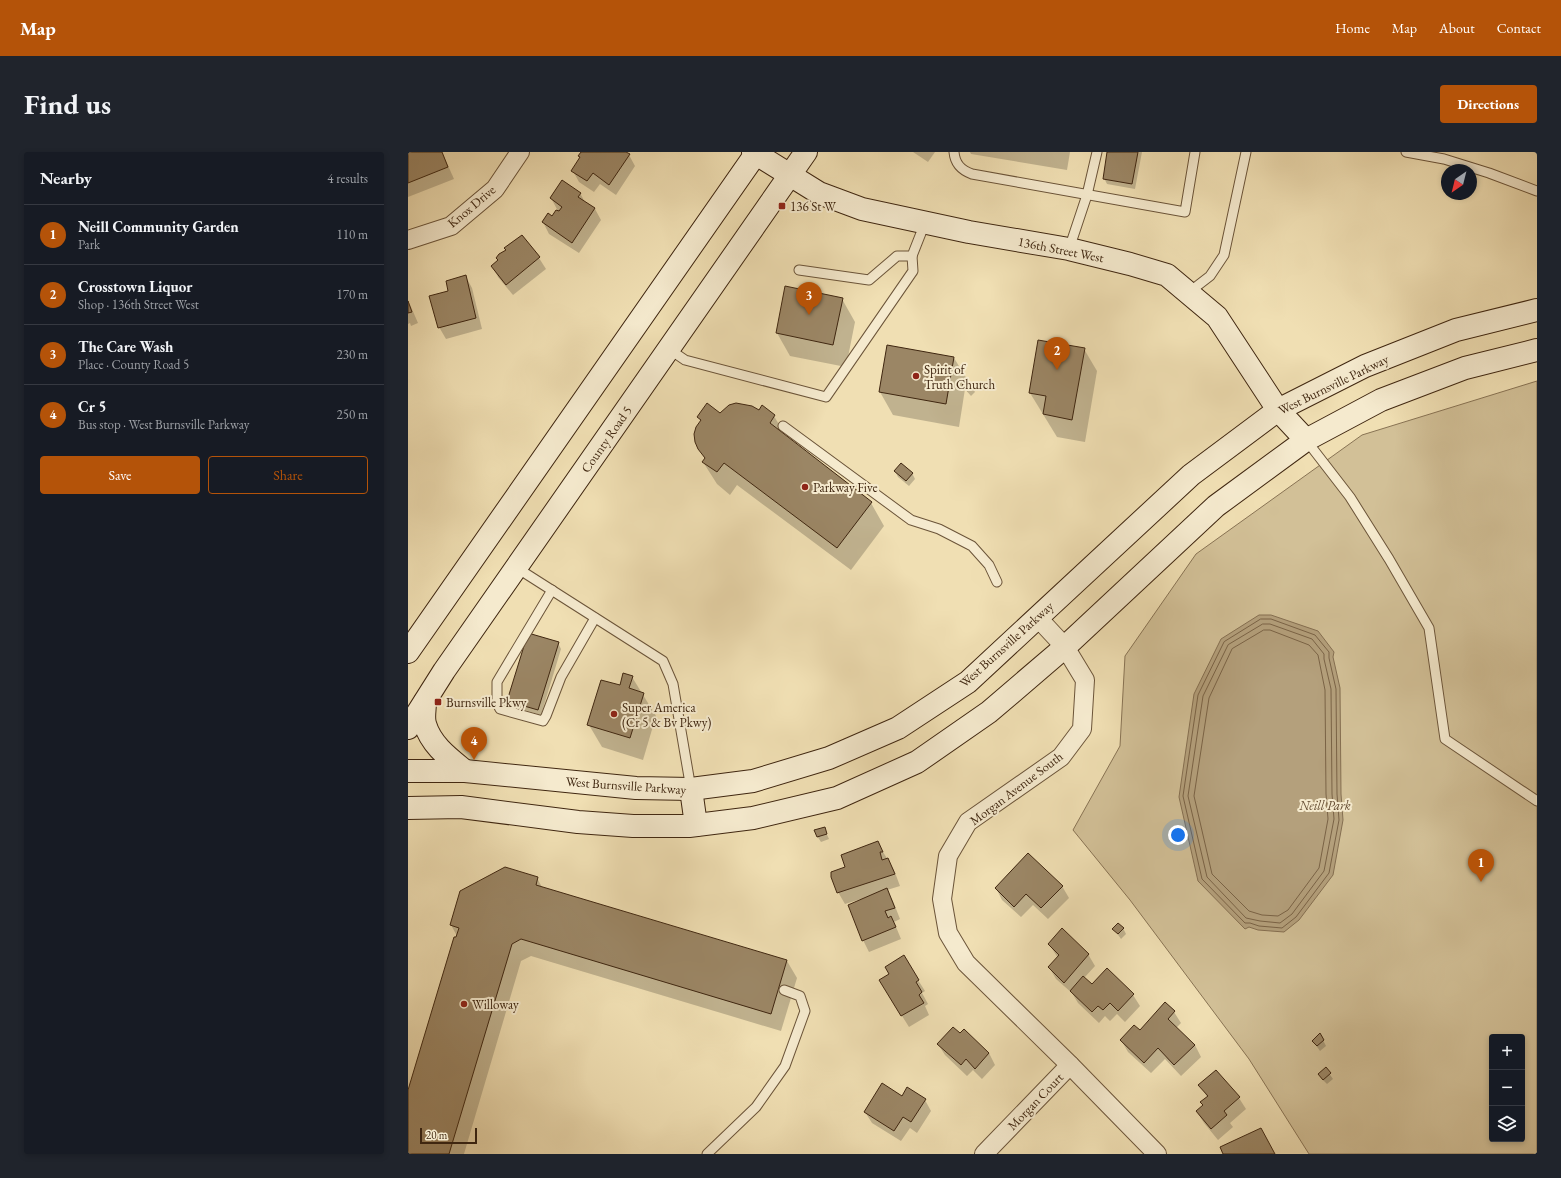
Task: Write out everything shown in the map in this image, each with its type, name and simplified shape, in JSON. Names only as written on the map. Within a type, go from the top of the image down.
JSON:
[{"type":"street","name":"Knox Drive","points":[[408,240],[451,226],[494,189],[520,152]]},
{"type":"street","name":"County Road 5","points":[[408,728],[517,568],[806,152]]},
{"type":"street","name":"136th Street West","points":[[756,153],[819,193],[862,209],[925,223],[1069,249],[1167,275],[1217,317],[1278,410],[1306,440]]},
{"type":"street","points":[[408,652],[756,153]]},
{"type":"street","name":"West Burnsville Parkway","points":[[408,771],[466,771],[636,788],[691,789],[753,781],[829,758],[898,728],[968,682],[1191,475],[1278,410],[1365,366],[1456,330],[1537,310]]},
{"type":"street","points":[[408,808],[461,806],[584,823],[633,826],[696,825],[753,818],[837,798],[918,762],[989,712],[1065,647],[1216,506],[1306,440],[1381,400],[1465,368],[1537,350]]},
{"type":"street","name":"Morgan Avenue South","points":[[1037,617],[1065,647],[1085,680],[1082,729],[1061,757],[968,822],[948,856],[942,898],[948,932],[966,963],[1070,1065],[1157,1154]]},
{"type":"street","points":[[425,702],[424,723],[432,740],[444,755],[466,771]]},
{"type":"street","points":[[691,789],[696,825]]},
{"type":"street","name":"Morgan Court","points":[[984,1154],[1070,1065]]},
{"type":"lane","points":[[954,152],[955,160],[963,170],[972,174],[1185,212],[1195,152]]},
{"type":"lane","points":[[1069,249],[1087,195],[1097,152]]},
{"type":"lane","points":[[1188,293],[1210,276],[1224,255],[1246,152]]},
{"type":"lane","points":[[1406,152],[1444,159],[1537,190]]},
{"type":"lane","points":[[669,349],[685,360],[826,397],[912,271],[912,256],[925,223]]},
{"type":"lane","points":[[799,270],[869,280],[897,256],[912,256]]},
{"type":"lane","points":[[783,426],[911,520],[939,529],[972,546],[989,565],[997,582]]},
{"type":"lane","points":[[1306,440],[1350,497],[1389,559],[1429,628],[1445,739],[1537,801]]},
{"type":"lane","points":[[517,568],[663,661],[673,684],[691,789]]},
{"type":"lane","points":[[552,590],[497,682],[497,703],[500,709],[543,721],[561,678],[595,618]]},
{"type":"lane","points":[[707,1154],[756,1106],[785,1066],[805,1011],[800,996],[784,990]]},
{"type":"green space","name":"Neill Park","points":[[1537,381],[1537,1154],[1309,1154],[1249,1059],[1130,900],[1073,830],[1120,746],[1125,656],[1196,554],[1362,435]]},
{"type":"water","points":[[1259,615],[1271,615],[1318,631],[1334,652],[1333,657],[1340,688],[1341,794],[1343,820],[1333,875],[1299,920],[1284,932],[1258,930],[1249,927],[1245,929],[1198,881],[1179,797],[1194,694],[1221,639]]},
{"type":"building","points":[[408,152],[442,152],[448,167],[408,183]]},
{"type":"building","points":[[581,152],[626,152],[630,154],[609,185],[593,173],[587,181],[571,171],[580,157],[578,156]]},
{"type":"building","points":[[1107,152],[1138,152],[1132,184],[1103,179]]},
{"type":"building","points":[[562,180],[581,193],[578,197],[595,208],[572,243],[542,222],[548,213],[552,216],[556,210],[559,211],[562,207],[550,198]]},
{"type":"building","points":[[522,235],[540,257],[506,285],[491,266],[498,260],[496,258],[499,254],[506,250],[504,248]]},
{"type":"building","points":[[466,275],[476,318],[438,328],[429,296],[448,291],[446,281]]},
{"type":"building","points":[[785,286],[843,298],[833,345],[776,333]]},
{"type":"building","points":[[408,301],[412,312],[408,313]]},
{"type":"building","points":[[1038,340],[1085,348],[1072,420],[1043,414],[1046,396],[1029,393]]},
{"type":"building","name":"Spirit of Truth Church","points":[[887,345],[954,357],[946,404],[879,392]]},
{"type":"building","points":[[968,380],[973,386],[967,391],[962,385]]},
{"type":"building","name":"Parkway Five","points":[[707,403],[720,413],[729,405],[736,403],[752,406],[759,410],[762,405],[775,415],[770,423],[872,502],[837,548],[724,463],[717,472],[702,462],[705,458],[698,449],[694,434],[696,427],[701,420],[697,417]]},
{"type":"building","points":[[901,463],[913,473],[906,481],[894,471]]},
{"type":"building","points":[[528,633],[559,642],[538,710],[507,701]]},
{"type":"building","name":"Super America (Cr 5 & Bv Pkwy)","points":[[623,673],[633,676],[629,688],[644,693],[630,738],[587,725],[601,680],[620,685]]},
{"type":"building","points":[[825,827],[827,834],[817,837],[814,830]]},
{"type":"building","points":[[878,841],[883,852],[880,852],[882,860],[888,858],[895,874],[837,893],[831,877],[831,872],[845,867],[841,855]]},
{"type":"building","points":[[1028,853],[1063,886],[1041,908],[1026,894],[1014,907],[995,888]]},
{"type":"building","name":"Willoway","points":[[505,867],[538,877],[536,885],[787,960],[771,1014],[521,939],[512,944],[449,1154],[408,1154],[408,1090],[454,937],[456,937],[459,928],[450,925],[460,891]]},
{"type":"building","points":[[887,888],[895,908],[885,911],[888,918],[891,916],[896,927],[862,941],[848,905]]},
{"type":"building","points":[[1118,923],[1124,928],[1118,934],[1112,929]]},
{"type":"building","points":[[1062,928],[1089,954],[1064,983],[1048,967],[1059,955],[1048,944]]},
{"type":"building","points":[[904,955],[919,980],[916,982],[922,992],[919,995],[924,1003],[901,1016],[879,980],[889,974],[885,967]]},
{"type":"building","points":[[1107,968],[1134,994],[1118,1011],[1110,1003],[1103,1010],[1098,1006],[1092,1012],[1070,991],[1083,976],[1092,984]]},
{"type":"building","points":[[1165,1002],[1175,1011],[1168,1019],[1195,1045],[1174,1065],[1158,1048],[1144,1063],[1120,1040],[1134,1025],[1140,1030]]},
{"type":"building","points":[[953,1027],[960,1033],[964,1029],[989,1053],[975,1069],[966,1059],[961,1065],[937,1044]]},
{"type":"building","points":[[1320,1033],[1324,1040],[1317,1046],[1312,1041]]},
{"type":"building","points":[[1326,1067],[1331,1073],[1323,1080],[1318,1074]]},
{"type":"building","points":[[1216,1070],[1240,1097],[1224,1111],[1227,1115],[1211,1129],[1196,1111],[1203,1105],[1200,1102],[1208,1096],[1198,1085]]},
{"type":"building","points":[[882,1083],[902,1096],[907,1087],[926,1099],[911,1122],[903,1117],[894,1131],[864,1112]]},
{"type":"building","points":[[1261,1128],[1275,1154],[1223,1154],[1220,1147]]},
{"type":"place","name":"136 St W","points":[[782,206]]},
{"type":"place","name":"The Care Wash","points":[[809,315]]},
{"type":"place","name":"Crosstown Liquor","points":[[1057,370]]},
{"type":"place","name":"Spirit of Truth Church","points":[[916,376]]},
{"type":"place","name":"Parkway Five","points":[[805,487]]},
{"type":"place","name":"Burnsville Pkwy","points":[[438,702]]},
{"type":"place","name":"Super America (Cr 5 & Bv Pkwy)","points":[[614,714]]},
{"type":"place","name":"Cr 5","points":[[474,760]]},
{"type":"place","name":"Neill Community Garden","points":[[1481,882]]},
{"type":"place","name":"Willoway","points":[[464,1004]]}]
